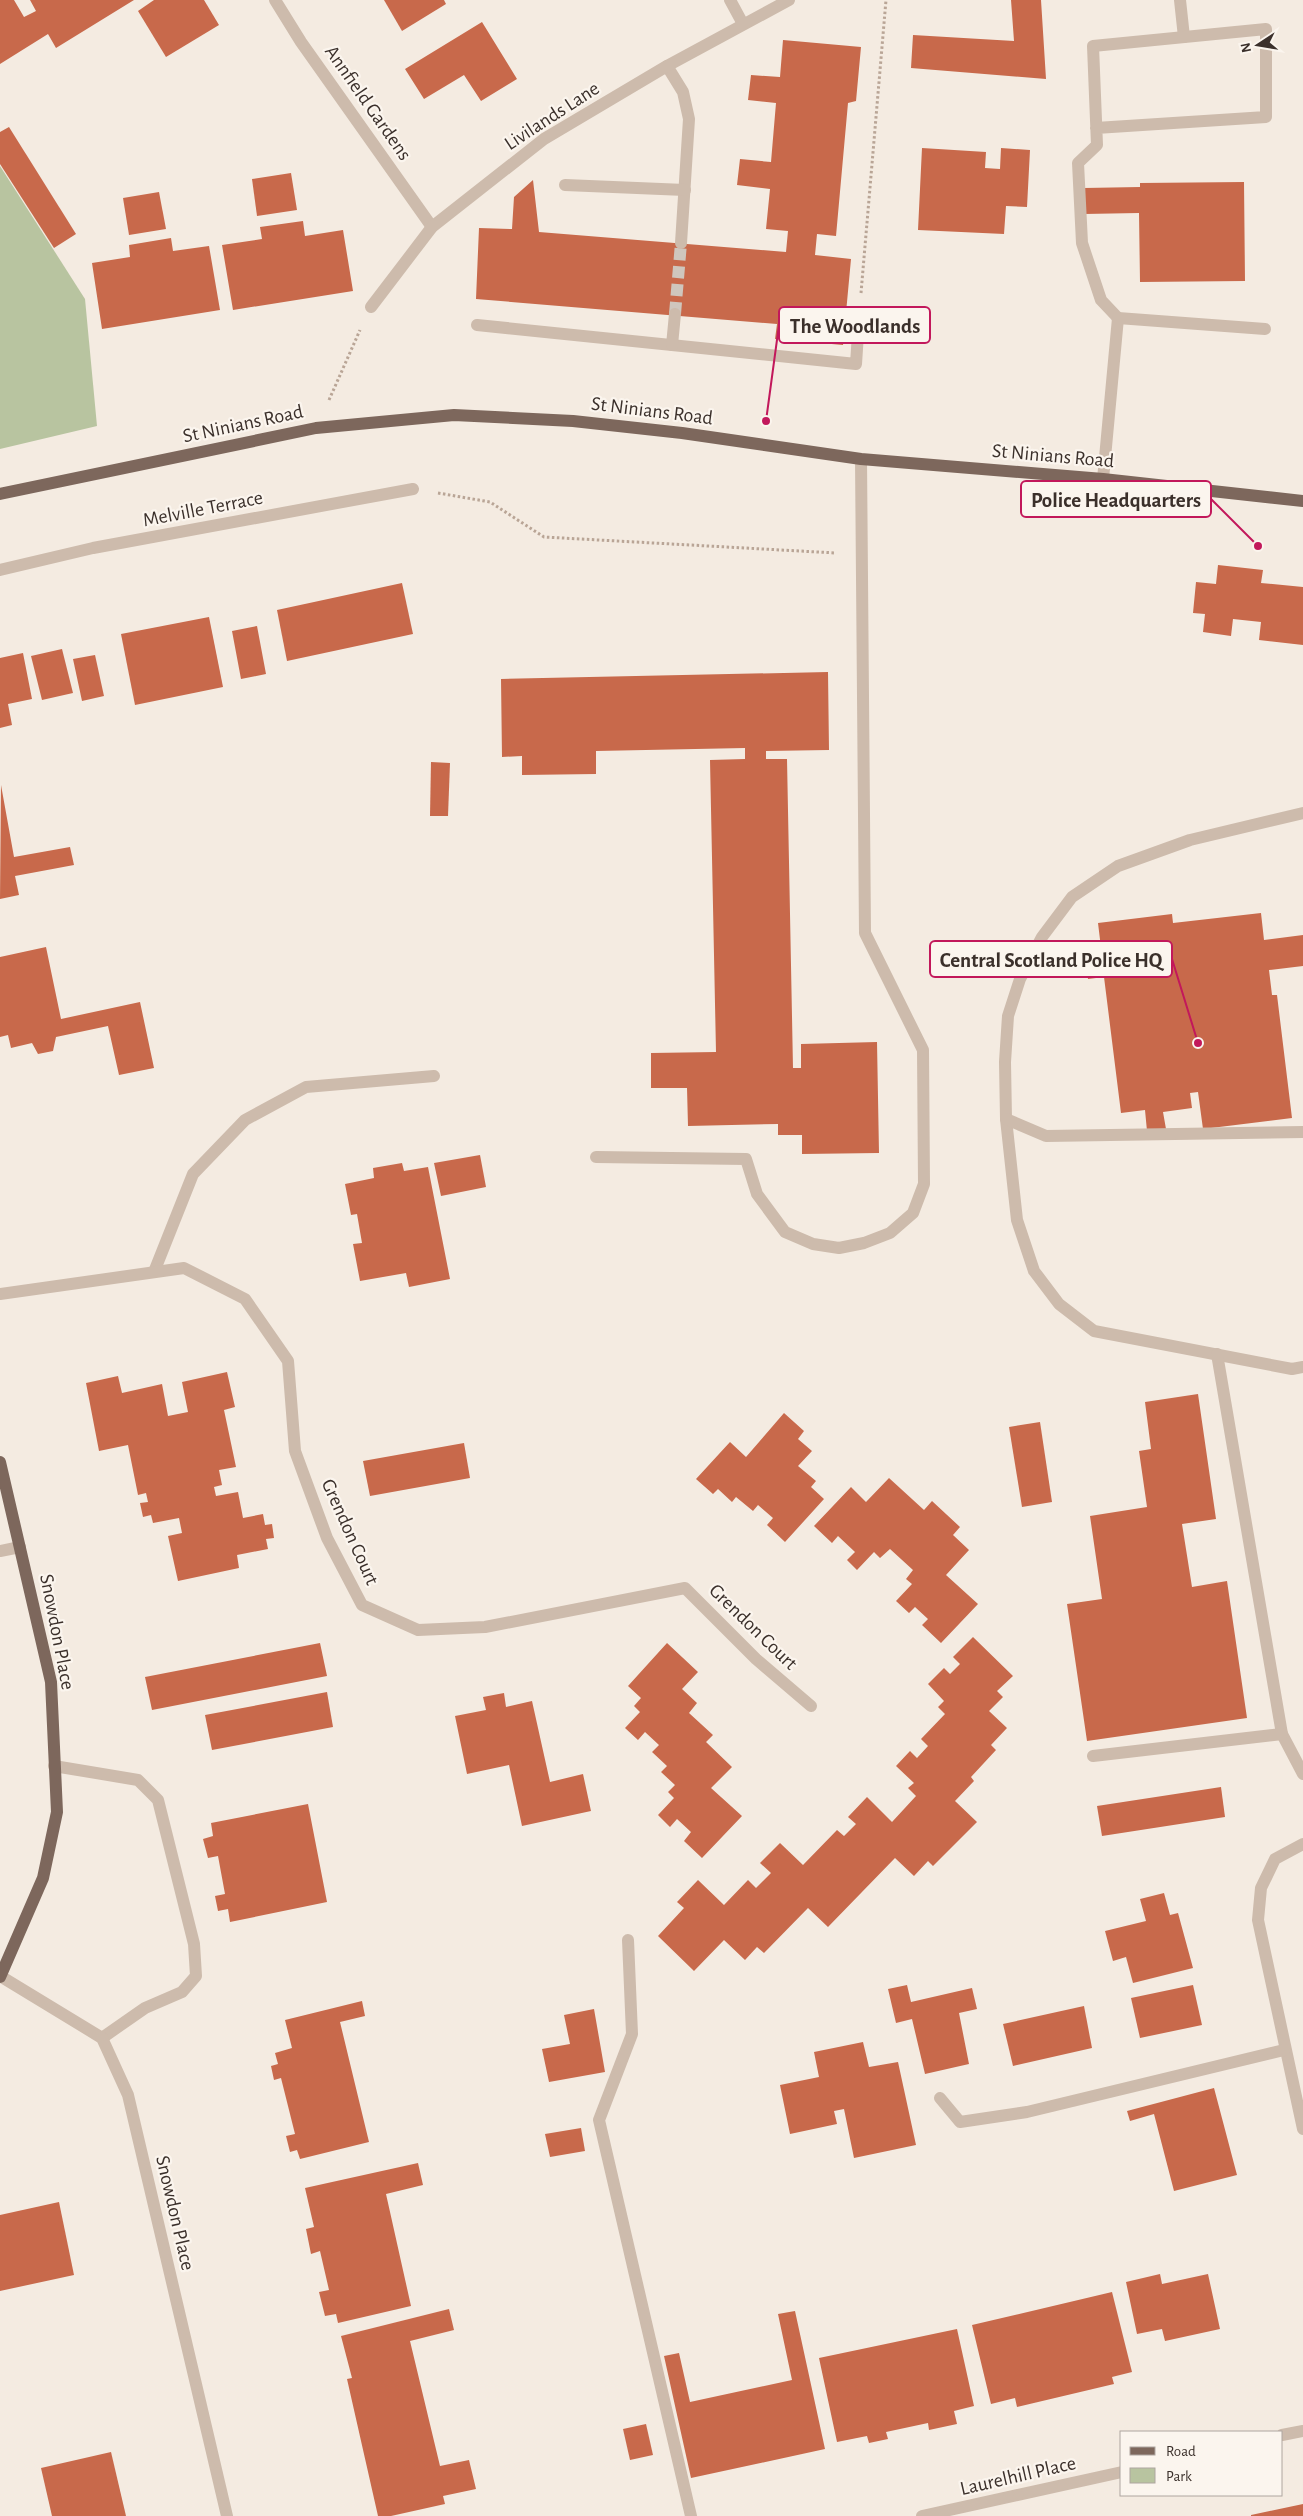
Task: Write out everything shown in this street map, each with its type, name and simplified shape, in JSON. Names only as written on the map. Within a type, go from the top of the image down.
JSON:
[{"type":"main road","name":"St Ninians Road","points":[[0,494],[316,428],[454,415],[573,421],[682,433],[861,458],[1103,479],[1303,501]]},
{"type":"main road","name":"Snowdon Place","points":[[0,1462],[51,1682],[57,1812],[43,1878],[0,1976]]},
{"type":"street","name":"Annfield Gardens","points":[[275,0],[301,42],[432,227]]},
{"type":"street","points":[[730,0],[743,24]]},
{"type":"street","name":"Livilands Lane","points":[[371,307],[432,227],[544,139],[667,66],[788,0]]},
{"type":"street","points":[[1180,0],[1184,37]]},
{"type":"street","points":[[1096,128],[1266,117],[1266,29],[1093,46],[1096,128],[1097,145],[1078,163],[1082,243],[1101,300],[1118,318],[1265,329]]},
{"type":"street","points":[[667,66],[683,92],[689,119],[681,243]]},
{"type":"street","points":[[565,184],[685,190]]},
{"type":"street","points":[[672,345],[674,314]]},
{"type":"street","points":[[477,325],[856,364],[859,318]]},
{"type":"street","points":[[1103,479],[1118,318]]},
{"type":"street","points":[[596,1158],[746,1160],[757,1194],[785,1232],[813,1244],[840,1248],[864,1243],[890,1233],[913,1212],[924,1184],[923,1050],[865,932],[861,458]]},
{"type":"street","name":"Melville Terrace","points":[[0,570],[93,548],[413,489]]},
{"type":"street","points":[[1303,813],[1190,840],[1118,866],[1072,898],[1042,936],[1020,979],[1008,1016],[1005,1062],[1006,1119],[1016,1220],[1034,1271],[1059,1304],[1094,1331],[1292,1369],[1303,1367]]},
{"type":"street","points":[[154,1272],[193,1174],[245,1120],[306,1087],[434,1076]]},
{"type":"street","points":[[1006,1119],[1046,1136],[1303,1132]]},
{"type":"street","name":"Grendon Court","points":[[0,1294],[184,1268],[245,1299],[288,1361],[295,1451],[327,1538],[362,1605],[418,1630],[485,1627],[685,1588],[756,1659],[811,1706]]},
{"type":"street","points":[[1217,1354],[1282,1734],[1303,1774]]},
{"type":"street","points":[[0,1551],[20,1547]]},
{"type":"street","points":[[1093,1756],[1282,1734]]},
{"type":"street","points":[[0,1976],[102,2038],[145,2008],[182,1992],[196,1976],[194,1944],[158,1800],[138,1780],[54,1766]]},
{"type":"street","points":[[1303,1844],[1275,1859],[1260,1888],[1258,1920],[1284,2050],[1303,2129]]},
{"type":"street","points":[[628,1940],[632,2034],[599,2120],[691,2516]]},
{"type":"street","name":"Snowdon Place","points":[[102,2038],[128,2095],[227,2516]]},
{"type":"street","points":[[940,2098],[960,2122],[1027,2112],[1284,2050]]},
{"type":"street","points":[[1283,2435],[1303,2431]]},
{"type":"street","name":"Laurelhill Place","points":[[922,2516],[1120,2472]]},
{"type":"path","points":[[859,318],[886,0]]},
{"type":"path","points":[[316,428],[371,307]]},
{"type":"path","points":[[413,489],[490,502],[544,537],[861,554]]},
{"type":"green space","points":[[0,166],[85,299],[97,426],[0,449]]},
{"type":"building","points":[[0,0],[14,0],[24,17],[36,11],[30,0],[134,0],[56,48],[48,34],[0,64]]},
{"type":"building","points":[[154,0],[204,0],[219,25],[166,57],[138,11]]},
{"type":"building","points":[[384,0],[444,0],[446,4],[402,31]]},
{"type":"building","points":[[1011,0],[1041,0],[1046,79],[911,68],[913,35],[1014,41]]},
{"type":"building","points":[[482,22],[517,79],[481,101],[464,75],[424,99],[405,69]]},
{"type":"building","points":[[783,40],[861,47],[856,101],[848,103],[836,236],[817,234],[815,255],[851,259],[843,345],[775,339],[777,324],[476,299],[479,228],[512,229],[514,197],[533,180],[539,232],[786,252],[788,231],[766,229],[770,189],[737,185],[740,159],[771,162],[776,103],[748,100],[751,75],[780,77]]},
{"type":"building","points":[[9,127],[76,234],[54,248],[0,164],[0,132]]},
{"type":"building","points":[[922,148],[986,152],[985,168],[1000,169],[1001,148],[1030,150],[1027,207],[1006,206],[1004,234],[918,230]]},
{"type":"building","points":[[291,173],[297,210],[257,216],[252,179]]},
{"type":"building","points":[[1244,182],[1245,281],[1140,282],[1139,213],[1084,214],[1084,188],[1140,187],[1140,183]]},
{"type":"building","points":[[159,192],[166,229],[129,235],[123,198]]},
{"type":"building","points":[[303,221],[305,236],[343,230],[353,291],[233,310],[222,245],[262,239],[260,227]]},
{"type":"building","points":[[171,238],[173,251],[209,246],[220,310],[102,329],[92,263],[130,257],[129,245]]},
{"type":"building","points":[[1218,565],[1263,570],[1261,583],[1303,587],[1303,645],[1259,640],[1261,622],[1233,619],[1231,636],[1203,632],[1205,614],[1193,613],[1196,582],[1216,584]]},
{"type":"building","points":[[402,583],[413,634],[287,661],[277,610]]},
{"type":"building","points":[[209,617],[223,687],[135,705],[121,634]]},
{"type":"building","points":[[257,626],[266,674],[241,679],[232,631]]},
{"type":"building","points":[[62,649],[73,693],[42,700],[31,656]]},
{"type":"building","points":[[23,653],[32,699],[8,704],[12,725],[0,728],[0,658]]},
{"type":"building","points":[[95,655],[104,696],[82,701],[73,659]]},
{"type":"building","points":[[828,672],[829,750],[766,751],[766,759],[787,759],[793,1068],[801,1068],[801,1044],[877,1042],[879,1153],[802,1154],[802,1135],[778,1135],[778,1124],[688,1126],[687,1088],[651,1088],[651,1053],[716,1052],[710,760],[745,759],[745,748],[596,751],[596,774],[522,775],[522,756],[502,757],[501,679]]},
{"type":"building","points":[[431,762],[450,763],[448,816],[430,816]]},
{"type":"building","points":[[1,785],[14,857],[70,847],[74,865],[15,876],[19,895],[0,899]]},
{"type":"building","points":[[1261,913],[1264,940],[1303,935],[1303,966],[1269,970],[1272,995],[1277,995],[1292,1118],[1203,1129],[1198,1092],[1190,1093],[1192,1108],[1163,1112],[1166,1129],[1147,1131],[1145,1110],[1121,1113],[1104,977],[1088,979],[1085,958],[1102,956],[1098,923],[1172,914],[1173,923]]},
{"type":"building","points":[[46,947],[61,1019],[140,1002],[154,1068],[119,1075],[108,1026],[56,1037],[53,1051],[38,1054],[32,1043],[11,1048],[8,1035],[0,1037],[0,957]]},
{"type":"building","points":[[480,1155],[486,1187],[441,1196],[434,1163]]},
{"type":"building","points":[[402,1163],[404,1171],[428,1167],[450,1279],[409,1287],[406,1273],[360,1281],[353,1244],[362,1243],[357,1214],[351,1215],[345,1184],[374,1178],[373,1168]]},
{"type":"building","points":[[227,1372],[235,1407],[224,1410],[236,1467],[219,1470],[222,1485],[214,1487],[216,1496],[238,1492],[243,1518],[263,1514],[265,1525],[272,1524],[274,1538],[266,1539],[268,1549],[237,1555],[239,1568],[178,1581],[168,1536],[182,1533],[179,1518],[153,1523],[151,1515],[143,1517],[140,1503],[148,1502],[146,1493],[138,1495],[128,1445],[99,1451],[86,1383],[118,1376],[122,1393],[162,1384],[168,1416],[188,1412],[182,1382]]},
{"type":"building","points":[[1198,1394],[1216,1519],[1182,1524],[1192,1587],[1227,1581],[1247,1718],[1087,1741],[1067,1604],[1102,1599],[1090,1516],[1147,1507],[1139,1451],[1151,1449],[1145,1402]]},
{"type":"building","points":[[784,1413],[804,1431],[798,1439],[812,1451],[798,1466],[816,1481],[811,1487],[824,1499],[785,1542],[767,1525],[773,1518],[758,1505],[753,1511],[736,1497],[732,1502],[718,1489],[713,1494],[696,1479],[730,1442],[746,1457]]},
{"type":"building","points":[[1040,1422],[1052,1502],[1022,1507],[1009,1427]]},
{"type":"building","points":[[464,1443],[470,1478],[370,1496],[363,1461]]},
{"type":"building","points":[[889,1478],[924,1510],[932,1501],[960,1527],[953,1535],[969,1550],[946,1575],[978,1604],[941,1643],[922,1625],[928,1619],[915,1607],[909,1613],[896,1601],[912,1584],[906,1579],[913,1570],[890,1549],[880,1558],[874,1552],[857,1570],[847,1560],[855,1552],[838,1536],[832,1543],[814,1526],[851,1487],[866,1502]]},
{"type":"building","points":[[973,1637],[1013,1676],[997,1691],[1003,1697],[989,1711],[1007,1728],[991,1745],[996,1750],[971,1777],[974,1781],[955,1801],[977,1822],[933,1866],[928,1861],[914,1876],[895,1858],[828,1927],[808,1908],[764,1953],[757,1947],[745,1960],[724,1940],[694,1971],[658,1936],[684,1908],[677,1902],[698,1880],[724,1905],[748,1880],[756,1888],[771,1873],[760,1863],[780,1843],[803,1865],[837,1830],[844,1836],[856,1824],[848,1817],[867,1797],[892,1822],[916,1796],[908,1788],[914,1783],[896,1766],[910,1751],[917,1758],[928,1746],[921,1739],[945,1714],[938,1707],[944,1701],[928,1684],[944,1668],[950,1674],[960,1664],[953,1657]]},
{"type":"building","points":[[320,1643],[327,1676],[152,1710],[145,1677]]},
{"type":"building","points":[[667,1643],[698,1672],[682,1689],[697,1703],[689,1713],[713,1735],[706,1742],[732,1767],[711,1788],[742,1816],[702,1858],[684,1841],[691,1832],[677,1819],[670,1827],[658,1815],[674,1798],[668,1792],[675,1785],[661,1772],[667,1766],[652,1752],[659,1745],[645,1732],[638,1740],[625,1728],[640,1712],[634,1706],[641,1698],[628,1686]]},
{"type":"building","points":[[327,1692],[333,1727],[212,1750],[205,1715]]},
{"type":"building","points":[[504,1693],[506,1707],[532,1701],[550,1782],[583,1774],[591,1811],[522,1826],[509,1765],[467,1774],[455,1716],[486,1710],[483,1697]]},
{"type":"building","points":[[1221,1787],[1225,1817],[1102,1836],[1097,1806]]},
{"type":"building","points":[[308,1804],[327,1902],[230,1922],[228,1909],[218,1911],[215,1896],[225,1894],[218,1856],[208,1858],[203,1839],[213,1836],[211,1823]]},
{"type":"building","points":[[1164,1893],[1170,1915],[1178,1913],[1193,1968],[1133,1983],[1126,1957],[1113,1961],[1105,1931],[1146,1921],[1140,1899]]},
{"type":"building","points":[[907,1985],[911,2002],[972,1988],[977,2009],[959,2013],[969,2064],[925,2074],[912,2019],[896,2023],[888,1989]]},
{"type":"building","points":[[1193,1985],[1202,2025],[1140,2038],[1131,1998]]},
{"type":"building","points":[[362,2001],[365,2016],[340,2022],[369,2142],[300,2159],[297,2150],[290,2152],[286,2136],[295,2134],[281,2078],[274,2080],[271,2066],[278,2064],[275,2053],[292,2048],[285,2020]]},
{"type":"building","points":[[1084,2006],[1092,2048],[1013,2066],[1003,2024]]},
{"type":"building","points":[[594,2009],[605,2072],[549,2082],[542,2049],[570,2044],[564,2015]]},
{"type":"building","points":[[863,2042],[869,2067],[898,2062],[916,2145],[854,2158],[844,2109],[834,2111],[837,2124],[790,2134],[780,2085],[819,2077],[814,2052]]},
{"type":"building","points":[[1214,2088],[1237,2175],[1174,2191],[1154,2114],[1130,2121],[1127,2111]]},
{"type":"building","points":[[581,2128],[585,2151],[550,2157],[545,2134]]},
{"type":"building","points":[[418,2163],[423,2185],[386,2194],[411,2306],[338,2323],[336,2314],[325,2316],[319,2292],[329,2290],[320,2251],[311,2254],[306,2229],[314,2227],[305,2188]]},
{"type":"building","points":[[59,2202],[74,2275],[0,2291],[0,2215]]},
{"type":"building","points":[[1160,2274],[1162,2284],[1208,2274],[1220,2329],[1165,2341],[1162,2329],[1137,2334],[1126,2282]]},
{"type":"building","points":[[1112,2292],[1132,2372],[1112,2377],[1114,2384],[1017,2407],[1015,2398],[991,2404],[972,2325]]},
{"type":"building","points":[[449,2309],[454,2330],[410,2341],[440,2466],[469,2460],[476,2489],[443,2496],[445,2504],[391,2516],[378,2516],[347,2379],[352,2378],[341,2336]]},
{"type":"building","points":[[795,2311],[825,2449],[691,2478],[664,2356],[679,2353],[690,2402],[792,2380],[778,2314]]},
{"type":"building","points":[[957,2329],[974,2406],[954,2411],[957,2424],[929,2430],[928,2423],[886,2432],[888,2439],[869,2443],[867,2436],[837,2442],[819,2358]]},
{"type":"building","points":[[646,2424],[653,2455],[630,2460],[623,2429]]},
{"type":"building","points":[[111,2452],[126,2516],[52,2516],[41,2468]]},
{"type":"building","points":[[1303,2504],[1303,2516],[1251,2516],[1251,2515]]},
{"type":"tunnel","points":[[675,314],[681,243]]},
{"type":"place","name":"The Woodlands","points":[[766,421]]},
{"type":"place","name":"Police Headquarters","points":[[1258,546]]},
{"type":"place","name":"Central Scotland Police HQ","points":[[1198,1043]]}]
